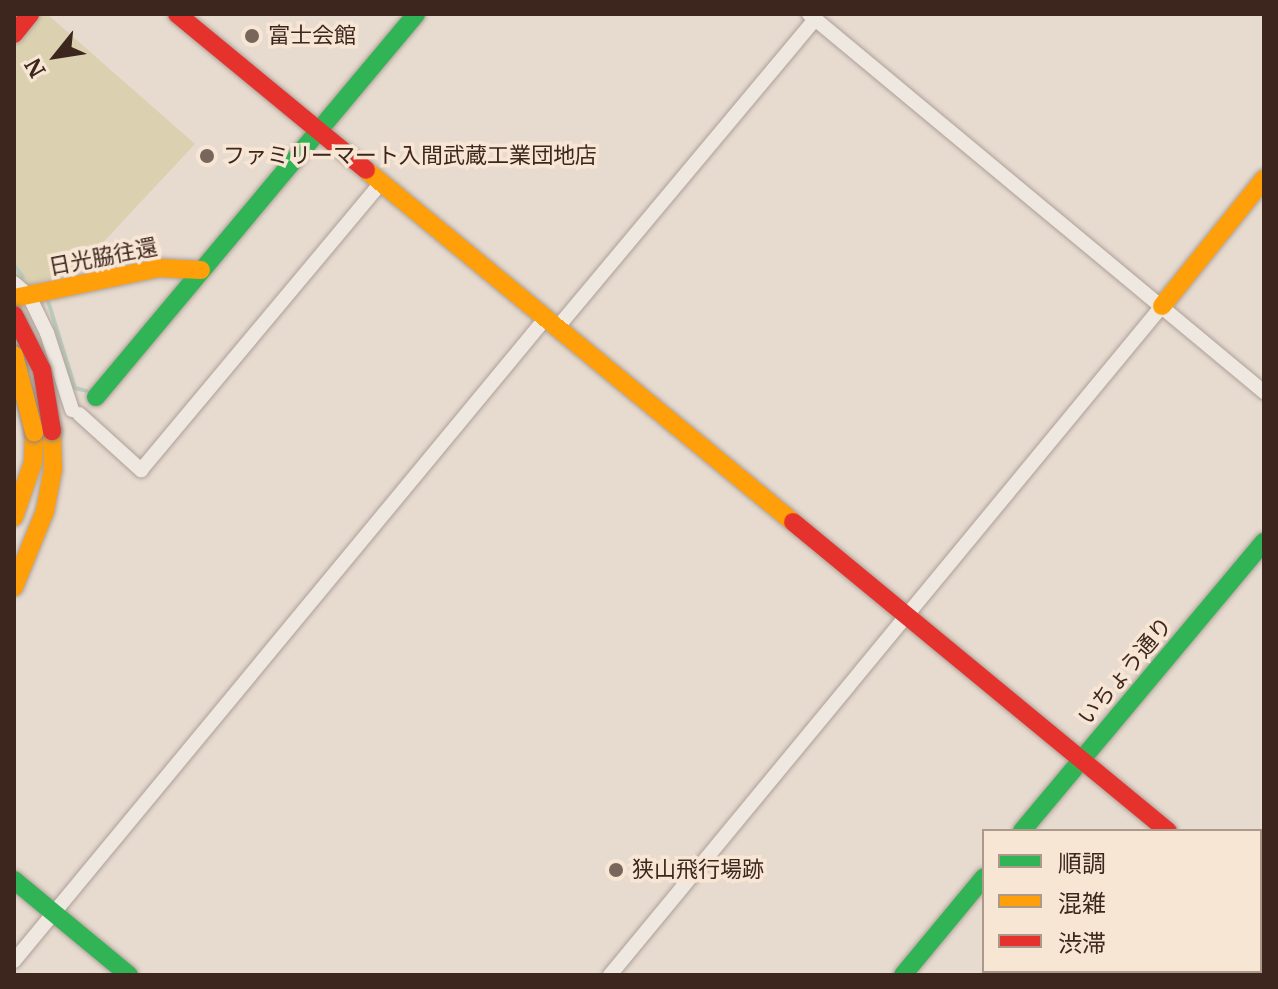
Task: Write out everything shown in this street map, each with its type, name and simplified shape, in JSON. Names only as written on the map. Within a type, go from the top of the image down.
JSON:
[{"type":"main road","points":[[14,34],[30,14]]},
{"type":"main road","points":[[177,14],[1166,829]]},
{"type":"main road","points":[[96,397],[416,14]]},
{"type":"main road","points":[[1162,306],[1264,179]]},
{"type":"main road","name":"日光脇往還","points":[[22,297],[159,268],[201,270]]},
{"type":"main road","points":[[14,315],[42,370],[43,431],[14,517]]},
{"type":"main road","points":[[14,355],[43,431],[53,469],[45,511],[14,587]]},
{"type":"main road","name":"いちょう通り","points":[[1024,829],[1264,542]]},
{"type":"main road","points":[[903,975],[982,879]]},
{"type":"main road","points":[[14,880],[129,975]]},
{"type":"street","points":[[14,961],[812,16],[1264,392]]},
{"type":"street","points":[[14,283],[75,412],[141,470],[381,183]]},
{"type":"street","points":[[610,975],[908,618],[1162,306]]},
{"type":"street","points":[[14,404],[75,412],[96,397]]},
{"type":"shaded area","points":[[14,14],[47,14],[195,144],[79,268],[22,288],[14,278]]},
{"type":"waterway","points":[[14,265],[23,277]]},
{"type":"waterway","points":[[48,301],[75,388],[87,391]]},
{"type":"traffic: fast","points":[[96,397],[416,14]]},
{"type":"traffic: fast","points":[[1024,829],[1264,542]]},
{"type":"traffic: fast","points":[[903,975],[982,879]]},
{"type":"traffic: fast","points":[[14,880],[129,975]]},
{"type":"traffic: slow","points":[[366,170],[793,522]]},
{"type":"traffic: slow","points":[[1162,306],[1264,179]]},
{"type":"traffic: slow","points":[[14,298],[159,268],[201,270]]},
{"type":"traffic: slow","points":[[14,355],[34,432]]},
{"type":"traffic: slow","points":[[14,587],[45,511],[53,469],[52,431]]},
{"type":"traffic: slow","points":[[14,517],[33,462],[34,432]]},
{"type":"traffic: jam","points":[[14,34],[30,14]]},
{"type":"traffic: jam","points":[[177,14],[366,170]]},
{"type":"traffic: jam","points":[[14,315],[42,370],[52,431]]},
{"type":"traffic: jam","points":[[793,522],[1166,829]]},
{"type":"place","name":"富士会館","points":[[252,36]]},
{"type":"place","name":"ファミリーマート入間武蔵工業団地店","points":[[207,156]]},
{"type":"place","name":"狭山飛行場跡","points":[[616,870]]}]
